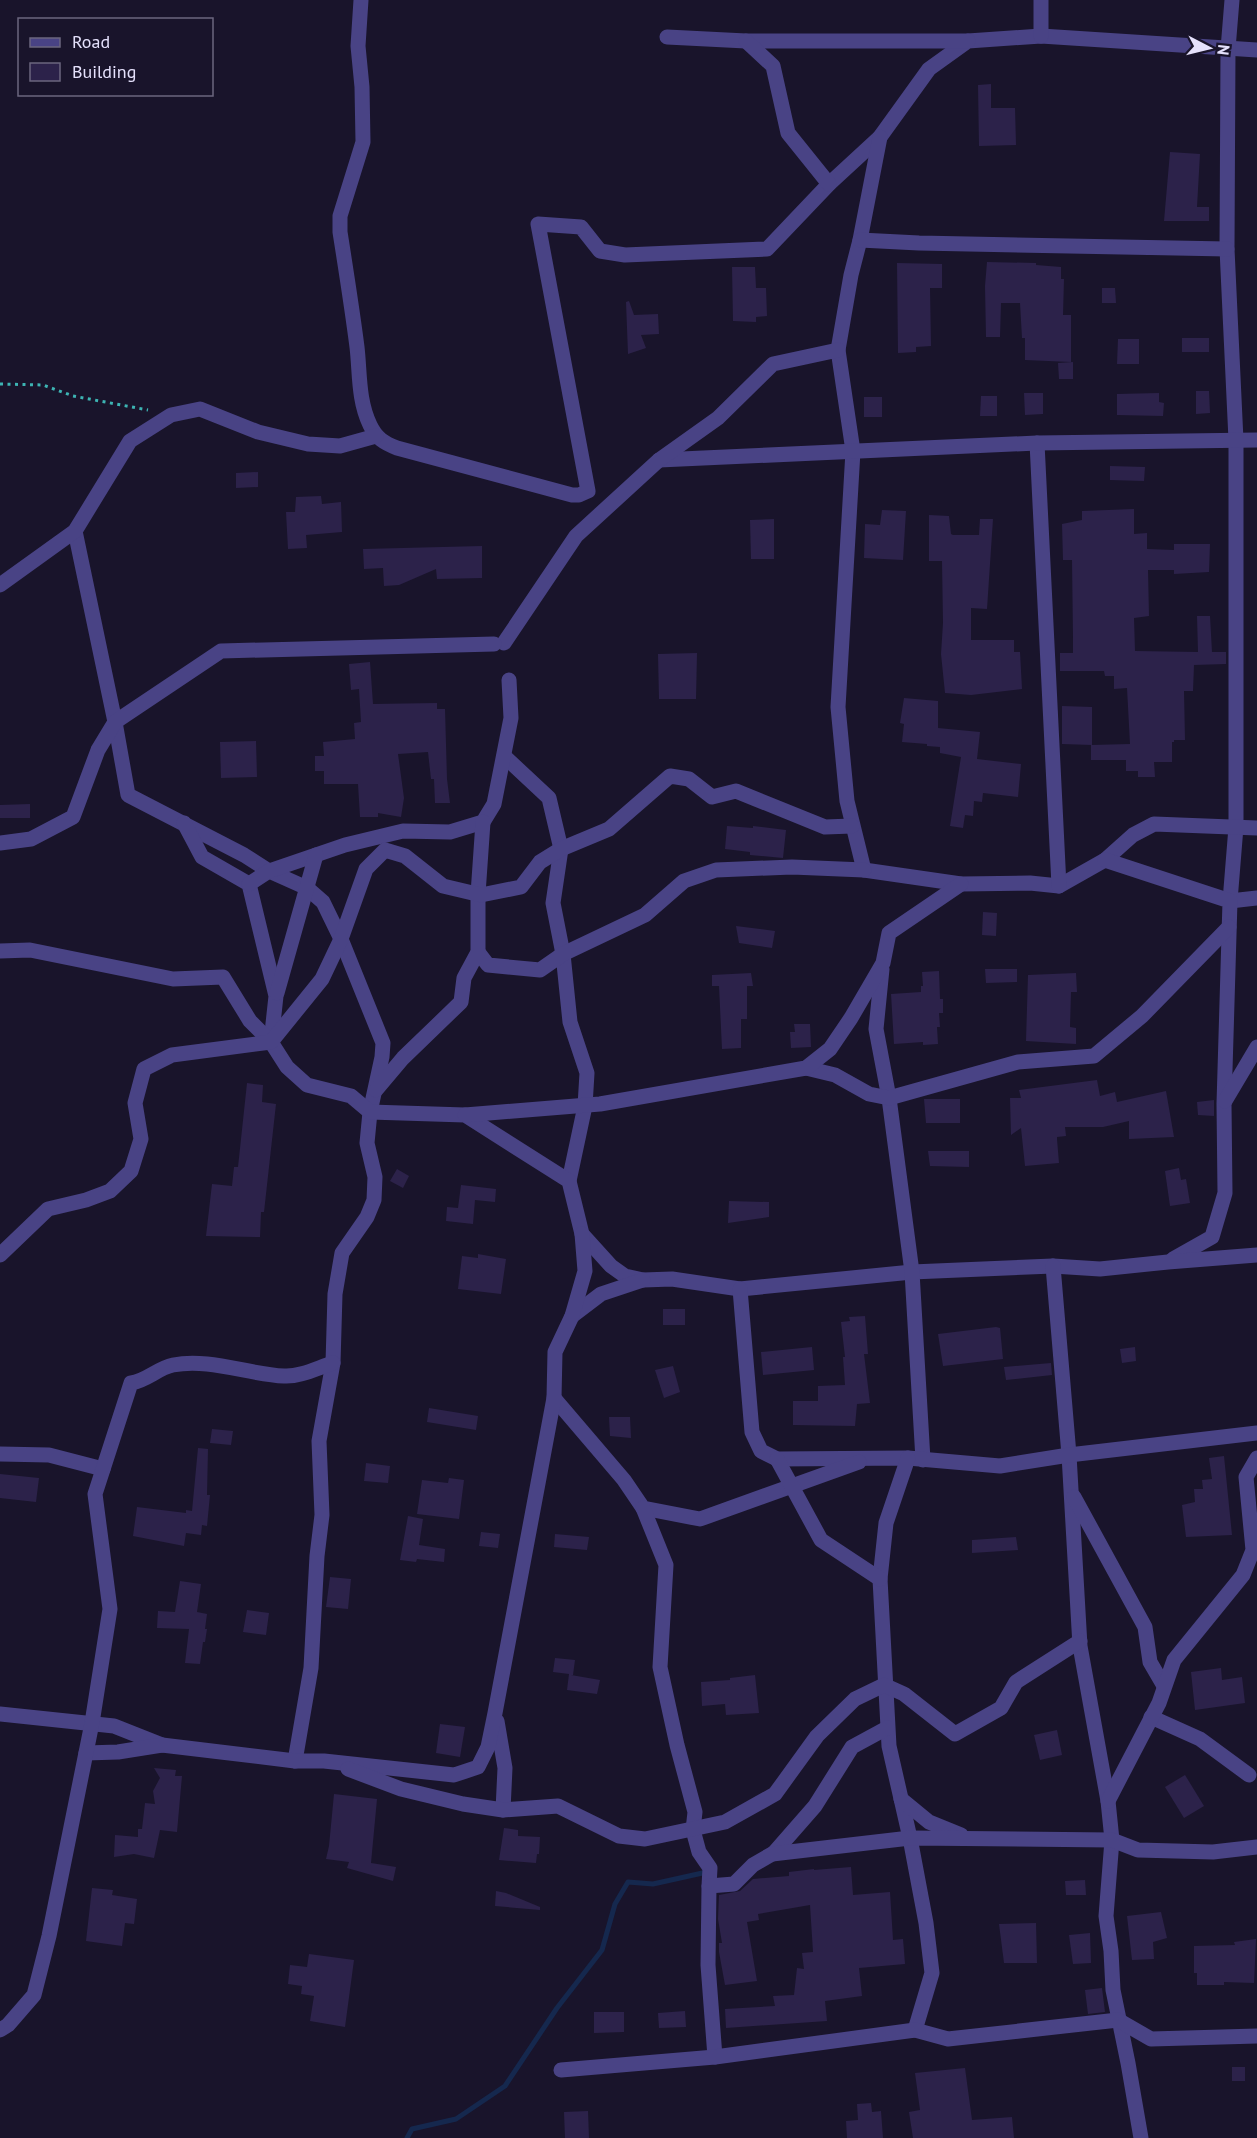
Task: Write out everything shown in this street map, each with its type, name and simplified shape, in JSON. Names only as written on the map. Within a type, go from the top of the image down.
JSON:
[{"type":"street","points":[[361,0],[358,46],[362,87],[363,142],[340,216],[340,232],[357,351],[359,387],[366,414],[376,436],[397,448],[572,495],[588,491],[538,224],[581,227],[600,251],[625,255],[767,249],[829,184],[880,137],[929,69],[968,41]]},
{"type":"street","points":[[1041,0],[1041,36]]},
{"type":"street","points":[[1167,1262],[1212,1237],[1225,1193],[1224,1104],[1229,927],[1236,827],[1236,440],[1227,249],[1228,49],[1232,0]]},
{"type":"street","points":[[667,37],[746,41],[968,41],[1041,36],[1257,50]]},
{"type":"street","points":[[746,41],[773,66],[788,133],[829,184]]},
{"type":"street","points":[[864,870],[847,801],[838,707],[853,451],[838,350],[880,137]]},
{"type":"street","points":[[860,240],[1227,249]]},
{"type":"street","points":[[0,843],[31,839],[73,817],[98,750],[115,722],[221,651],[499,644],[576,536],[659,460],[718,418],[773,364],[838,350]]},
{"type":"street","points":[[0,585],[75,531],[130,441],[171,415],[200,409],[258,432],[308,444],[340,446],[376,436]]},
{"type":"street","points":[[659,460],[1037,443],[1257,440]]},
{"type":"street","points":[[1037,443],[1059,886]]},
{"type":"street","points":[[75,531],[128,795],[244,855],[269,871],[307,888],[323,902],[341,939],[382,1043],[382,1057],[370,1112],[367,1143],[375,1177],[374,1200],[368,1217],[342,1253],[335,1294],[333,1363],[319,1442],[322,1515],[317,1556],[311,1668],[295,1761]]},
{"type":"street","points":[[374,1092],[403,1058],[461,1002],[464,978],[478,952],[477,894],[483,822],[494,804],[511,718],[509,680]]},
{"type":"street","points":[[0,1714],[114,1726],[162,1745],[295,1761],[324,1761],[454,1775],[478,1767],[488,1747],[554,1398],[555,1352],[572,1317],[585,1271],[582,1234],[569,1181],[585,1106],[587,1073],[570,1022],[563,954],[553,903],[561,849],[549,798],[504,756]]},
{"type":"street","points":[[0,1255],[48,1209],[86,1200],[110,1191],[131,1172],[141,1139],[135,1103],[144,1069],[172,1055],[271,1042],[322,979],[341,939],[366,869],[385,850],[405,856],[443,886],[477,894],[521,887],[540,862],[561,849],[609,828],[670,776],[689,779],[712,797],[736,791],[825,827],[852,826]]},
{"type":"street","points":[[249,884],[269,871],[345,845],[403,831],[450,832],[483,822]]},
{"type":"street","points":[[184,823],[202,857],[249,884],[276,996]]},
{"type":"street","points":[[478,952],[488,965],[540,970],[563,954],[645,915],[684,881],[716,870],[792,867],[864,870],[961,884],[1030,883],[1059,886],[1105,860],[1133,835],[1154,824],[1257,828]]},
{"type":"street","points":[[271,1042],[276,996],[316,855]]},
{"type":"street","points":[[1105,860],[1230,901],[1257,898]]},
{"type":"street","points":[[915,2030],[932,1973],[926,1923],[910,1838],[889,1746],[880,1579],[886,1523],[916,1459],[912,1272],[890,1098],[876,1029],[883,963],[889,933],[961,884]]},
{"type":"street","points":[[0,951],[30,950],[173,979],[223,977],[250,1022],[271,1042],[287,1067],[307,1085],[351,1096],[370,1112],[465,1115],[585,1106],[806,1068],[836,1075],[869,1094],[890,1098],[1018,1062],[1094,1056],[1142,1016],[1229,927]]},
{"type":"street","points":[[806,1068],[830,1049],[883,963]]},
{"type":"street","points":[[1224,1104],[1257,1047]]},
{"type":"street","points":[[465,1115],[569,1181]]},
{"type":"street","points":[[582,1234],[611,1266],[626,1276],[643,1280],[672,1279],[740,1289],[912,1272],[1053,1266],[1101,1269],[1257,1255]]},
{"type":"street","points":[[1053,1266],[1069,1455],[1080,1641],[1108,1801],[1112,1840],[1106,1916],[1113,1990],[1141,2138]]},
{"type":"street","points":[[572,1317],[601,1294],[643,1280]]},
{"type":"street","points":[[740,1289],[752,1432],[761,1452],[777,1459],[916,1459],[1000,1466],[1069,1455],[1257,1433]]},
{"type":"street","points":[[0,2030],[8,2025],[34,1995],[49,1935],[86,1753],[110,1609],[95,1494],[131,1383],[141,1382],[172,1365],[206,1365],[286,1376],[333,1363]]},
{"type":"street","points":[[554,1398],[624,1480],[643,1508],[666,1565],[660,1667],[695,1812],[693,1830],[699,1852],[710,1868],[708,1965],[715,2057]]},
{"type":"street","points":[[0,1454],[49,1455],[104,1469]]},
{"type":"street","points":[[1108,1801],[1151,1717],[1174,1660],[1243,1575],[1253,1550],[1246,1477],[1257,1458]]},
{"type":"street","points":[[777,1459],[821,1540],[880,1579]]},
{"type":"street","points":[[643,1508],[700,1519],[868,1459]]},
{"type":"street","points":[[1071,1492],[1145,1627],[1150,1662],[1164,1686]]},
{"type":"street","points":[[324,1761],[401,1789],[463,1804],[503,1810],[558,1806],[619,1836],[645,1839],[725,1822],[775,1794],[817,1736],[855,1699],[884,1685],[904,1694],[955,1734],[1001,1708],[1016,1682],[1080,1641]]},
{"type":"street","points":[[495,1713],[505,1768],[503,1810]]},
{"type":"street","points":[[1151,1717],[1200,1738],[1249,1775]]},
{"type":"street","points":[[709,1886],[734,1884],[753,1865],[773,1854],[815,1806],[852,1748],[887,1728]]},
{"type":"street","points":[[86,1753],[118,1752],[162,1745]]},
{"type":"street","points":[[901,1799],[929,1822],[969,1839]]},
{"type":"street","points":[[773,1854],[910,1838],[1112,1840],[1138,1850],[1214,1852],[1257,1847]]},
{"type":"street","points":[[561,2070],[715,2057],[915,2030],[948,2039],[1118,2020],[1151,2040],[1257,2036]]},
{"type":"path","points":[[0,384],[44,385],[73,396],[171,415]]},
{"type":"building","points":[[991,84],[991,108],[1015,108],[1016,145],[979,146],[978,85]]},
{"type":"building","points":[[1170,152],[1200,154],[1197,207],[1209,207],[1209,221],[1164,221]]},
{"type":"building","points":[[987,262],[1036,263],[1036,265],[1061,267],[1061,279],[1064,279],[1063,315],[1071,315],[1071,362],[1025,360],[1025,338],[1022,338],[1020,303],[1001,303],[1000,337],[986,337]]},
{"type":"building","points":[[897,263],[942,264],[942,288],[930,288],[931,346],[916,347],[916,352],[898,353]]},
{"type":"building","points":[[732,267],[755,267],[756,288],[766,288],[767,316],[756,317],[756,322],[733,321]]},
{"type":"building","points":[[1102,288],[1115,288],[1116,303],[1102,303]]},
{"type":"building","points":[[629,301],[634,315],[658,314],[659,334],[641,335],[646,348],[628,354],[626,302]]},
{"type":"building","points":[[1182,338],[1209,338],[1209,352],[1182,352]]},
{"type":"building","points":[[1118,339],[1139,339],[1139,364],[1117,364]]},
{"type":"building","points":[[1073,362],[1073,379],[1059,379],[1058,363]]},
{"type":"building","points":[[1196,391],[1209,391],[1210,413],[1196,414]]},
{"type":"building","points":[[1024,393],[1043,393],[1043,414],[1025,415]]},
{"type":"building","points":[[1159,393],[1159,402],[1164,403],[1163,416],[1117,415],[1117,394]]},
{"type":"building","points":[[981,396],[997,396],[997,416],[980,416]]},
{"type":"building","points":[[864,397],[882,397],[882,417],[864,417]]},
{"type":"building","points":[[1110,466],[1145,467],[1144,481],[1110,480]]},
{"type":"building","points":[[258,472],[258,487],[236,488],[236,473]]},
{"type":"building","points":[[321,496],[322,504],[341,502],[342,532],[306,535],[307,548],[288,549],[286,512],[295,512],[296,497]]},
{"type":"building","points":[[1134,509],[1134,534],[1147,533],[1147,549],[1174,550],[1174,544],[1210,544],[1209,572],[1174,574],[1174,570],[1148,570],[1149,616],[1134,618],[1135,651],[1198,652],[1197,616],[1210,616],[1212,652],[1226,652],[1226,664],[1194,665],[1193,691],[1184,691],[1185,740],[1172,742],[1172,762],[1154,762],[1155,777],[1138,777],[1138,771],[1126,771],[1126,760],[1091,760],[1091,745],[1130,744],[1127,688],[1114,689],[1114,676],[1105,676],[1104,671],[1060,671],[1060,653],[1073,653],[1072,560],[1063,560],[1062,524],[1082,520],[1082,511]]},
{"type":"building","points":[[882,510],[906,511],[903,560],[864,558],[865,524],[880,525]]},
{"type":"building","points":[[929,515],[949,516],[953,535],[979,535],[980,519],[993,519],[987,609],[971,608],[971,640],[1014,640],[1014,652],[1020,652],[1022,689],[971,695],[945,693],[941,654],[942,561],[929,561]]},
{"type":"building","points":[[774,519],[774,559],[751,559],[750,520]]},
{"type":"building","points":[[482,546],[482,578],[437,579],[436,569],[399,585],[384,586],[383,568],[364,569],[363,549]]},
{"type":"building","points":[[697,653],[696,699],[659,699],[658,654]]},
{"type":"building","points":[[370,662],[373,704],[437,703],[437,709],[445,709],[450,803],[435,803],[434,779],[431,779],[428,752],[398,754],[404,798],[401,817],[378,813],[378,817],[360,817],[358,784],[324,784],[324,771],[315,771],[315,756],[324,756],[323,742],[355,739],[354,723],[361,722],[359,689],[351,690],[349,664]]},
{"type":"building","points":[[904,698],[938,701],[938,728],[980,732],[977,759],[1021,764],[1018,797],[983,793],[982,802],[974,801],[973,816],[965,815],[963,828],[950,826],[961,757],[940,753],[940,747],[902,742],[904,724],[900,723]]},
{"type":"building","points":[[1062,706],[1092,707],[1092,745],[1062,744]]},
{"type":"building","points":[[256,741],[257,777],[221,778],[220,742]]},
{"type":"building","points":[[30,804],[30,818],[0,818],[0,805]]},
{"type":"building","points":[[727,826],[786,830],[783,858],[750,855],[750,852],[725,849]]},
{"type":"building","points":[[983,912],[997,913],[996,936],[982,935]]},
{"type":"building","points":[[736,926],[775,931],[772,948],[739,943]]},
{"type":"building","points":[[985,969],[1017,969],[1017,982],[986,983]]},
{"type":"building","points":[[939,971],[943,1013],[939,1013],[938,1044],[923,1045],[923,1042],[894,1044],[891,994],[921,992],[922,972]]},
{"type":"building","points":[[751,973],[753,986],[747,986],[747,1019],[741,1019],[741,1048],[722,1049],[719,986],[712,986],[712,975]]},
{"type":"building","points":[[1076,973],[1077,992],[1071,992],[1070,1027],[1076,1028],[1076,1044],[1026,1041],[1028,975]]},
{"type":"building","points":[[794,1024],[810,1024],[811,1047],[791,1048],[790,1032],[795,1032]]},
{"type":"building","points":[[1097,1080],[1100,1096],[1115,1092],[1117,1102],[1166,1091],[1174,1137],[1129,1139],[1129,1121],[1103,1127],[1065,1127],[1066,1136],[1057,1137],[1059,1163],[1025,1166],[1021,1128],[1011,1135],[1010,1098],[1021,1098],[1019,1090]]},
{"type":"building","points":[[247,1083],[263,1085],[262,1102],[276,1104],[264,1212],[261,1212],[260,1237],[206,1236],[212,1184],[232,1186],[234,1167],[238,1167]]},
{"type":"building","points":[[924,1099],[960,1099],[960,1123],[926,1123]]},
{"type":"building","points":[[1214,1100],[1214,1116],[1198,1115],[1197,1102]]},
{"type":"building","points":[[928,1151],[969,1151],[969,1167],[930,1166]]},
{"type":"building","points":[[1179,1168],[1181,1180],[1186,1179],[1190,1203],[1170,1206],[1165,1171]]},
{"type":"building","points":[[397,1169],[409,1176],[403,1188],[390,1181]]},
{"type":"building","points":[[461,1185],[496,1189],[495,1202],[475,1200],[473,1224],[446,1221],[447,1207],[458,1208]]},
{"type":"building","points":[[729,1201],[769,1202],[769,1217],[728,1223]]},
{"type":"building","points":[[478,1254],[506,1259],[501,1294],[458,1289],[462,1256],[478,1258]]},
{"type":"building","points":[[663,1309],[685,1309],[685,1325],[663,1325]]},
{"type":"building","points":[[865,1316],[868,1354],[864,1354],[870,1403],[857,1404],[855,1426],[793,1425],[793,1401],[818,1401],[818,1386],[845,1385],[841,1322],[850,1321],[849,1317]]},
{"type":"building","points":[[1000,1328],[1003,1359],[943,1366],[938,1334]]},
{"type":"building","points":[[812,1347],[814,1370],[763,1375],[761,1352]]},
{"type":"building","points":[[1135,1347],[1136,1361],[1122,1363],[1120,1349]]},
{"type":"building","points":[[1051,1363],[1052,1375],[1006,1380],[1004,1367]]},
{"type":"building","points":[[673,1366],[680,1392],[664,1398],[655,1370]]},
{"type":"building","points":[[429,1408],[478,1416],[476,1430],[427,1422]]},
{"type":"building","points":[[609,1417],[630,1417],[631,1438],[610,1436]]},
{"type":"building","points":[[212,1429],[233,1431],[231,1445],[210,1443]]},
{"type":"building","points":[[198,1448],[208,1449],[207,1495],[210,1495],[207,1526],[202,1525],[201,1535],[186,1533],[184,1546],[133,1536],[137,1507],[186,1513],[186,1510],[192,1511]]},
{"type":"building","points":[[1224,1456],[1232,1535],[1186,1537],[1182,1505],[1195,1502],[1194,1489],[1203,1489],[1202,1480],[1212,1479],[1209,1458]]},
{"type":"building","points":[[366,1463],[390,1466],[388,1483],[364,1481]]},
{"type":"building","points":[[0,1474],[39,1478],[36,1502],[0,1498]]},
{"type":"building","points":[[449,1478],[464,1480],[459,1519],[417,1514],[422,1480],[448,1483]]},
{"type":"building","points":[[408,1516],[423,1519],[419,1545],[445,1549],[444,1562],[400,1560]]},
{"type":"building","points":[[481,1532],[500,1534],[498,1548],[479,1546]]},
{"type":"building","points":[[555,1534],[589,1537],[587,1550],[554,1547]]},
{"type":"building","points":[[1016,1537],[1018,1550],[972,1553],[972,1540]]},
{"type":"building","points":[[330,1577],[351,1579],[348,1609],[326,1607]]},
{"type":"building","points":[[180,1581],[201,1584],[197,1612],[207,1614],[205,1629],[207,1629],[200,1664],[185,1663],[189,1629],[157,1628],[158,1611],[175,1612]]},
{"type":"building","points":[[247,1610],[269,1613],[266,1635],[243,1632]]},
{"type":"building","points":[[555,1658],[575,1660],[573,1675],[571,1675],[600,1680],[597,1694],[567,1690],[569,1674],[553,1672]]},
{"type":"building","points":[[1221,1668],[1222,1680],[1242,1677],[1245,1703],[1195,1710],[1191,1672]]},
{"type":"building","points":[[755,1675],[759,1713],[726,1715],[725,1704],[702,1706],[701,1682]]},
{"type":"building","points":[[440,1724],[465,1727],[460,1757],[436,1753]]},
{"type":"building","points":[[1057,1730],[1062,1755],[1040,1760],[1034,1735]]},
{"type":"building","points":[[154,1768],[176,1770],[175,1776],[182,1776],[177,1832],[160,1830],[154,1858],[134,1854],[114,1857],[115,1835],[138,1837],[138,1829],[142,1829],[145,1803],[155,1804],[153,1791],[160,1778]]},
{"type":"building","points":[[1185,1775],[1204,1806],[1184,1818],[1165,1787]]},
{"type":"building","points":[[334,1794],[377,1799],[371,1863],[396,1867],[393,1881],[347,1868],[349,1862],[326,1859]]},
{"type":"building","points":[[504,1828],[518,1830],[518,1836],[540,1837],[536,1863],[499,1860]]},
{"type":"building","points":[[851,1867],[853,1895],[890,1892],[893,1940],[903,1939],[905,1964],[859,1968],[862,1996],[825,2001],[827,2021],[726,2028],[725,2009],[775,2006],[773,1996],[794,1995],[797,1968],[804,1969],[802,1953],[813,1952],[810,1905],[758,1914],[759,1920],[747,1922],[757,1981],[725,1985],[719,1952],[719,1943],[722,1943],[718,1919],[719,1895],[740,1891],[753,1879],[789,1876],[789,1872]]},
{"type":"building","points":[[1085,1880],[1086,1895],[1066,1895],[1065,1881]]},
{"type":"building","points":[[92,1888],[113,1890],[112,1895],[137,1899],[134,1924],[125,1923],[122,1946],[86,1941]]},
{"type":"building","points":[[496,1891],[540,1907],[540,1910],[495,1906]]},
{"type":"building","points":[[1161,1912],[1167,1938],[1153,1942],[1154,1959],[1132,1960],[1127,1916]]},
{"type":"building","points":[[1036,1923],[1037,1963],[1004,1963],[999,1924]]},
{"type":"building","points":[[1090,1933],[1091,1963],[1073,1964],[1069,1935]]},
{"type":"building","points":[[1256,1939],[1254,1983],[1224,1982],[1224,1985],[1197,1985],[1197,1973],[1194,1973],[1194,1946],[1235,1945],[1234,1942]]},
{"type":"building","points":[[309,1954],[354,1960],[345,2027],[310,2021],[314,1996],[301,1994],[302,1986],[288,1984],[290,1965],[307,1967]]},
{"type":"building","points":[[1102,1988],[1105,2012],[1088,2014],[1085,1990]]},
{"type":"building","points":[[685,2011],[686,2027],[659,2028],[658,2013]]},
{"type":"building","points":[[594,2012],[624,2012],[624,2032],[594,2033]]},
{"type":"building","points":[[1232,2067],[1245,2067],[1245,2081],[1232,2081]]},
{"type":"building","points":[[965,2068],[972,2120],[1012,2117],[1014,2138],[913,2138],[909,2112],[920,2110],[915,2073]]},
{"type":"building","points":[[871,2103],[872,2112],[881,2111],[883,2138],[847,2138],[846,2121],[858,2120],[857,2104]]},
{"type":"building","points":[[588,2111],[589,2138],[565,2138],[564,2112]]},
{"type":"waterway","points":[[407,2138],[412,2129],[456,2119],[505,2086],[557,2008],[602,1950],[615,1904],[628,1882],[653,1884],[707,1872]]}]
